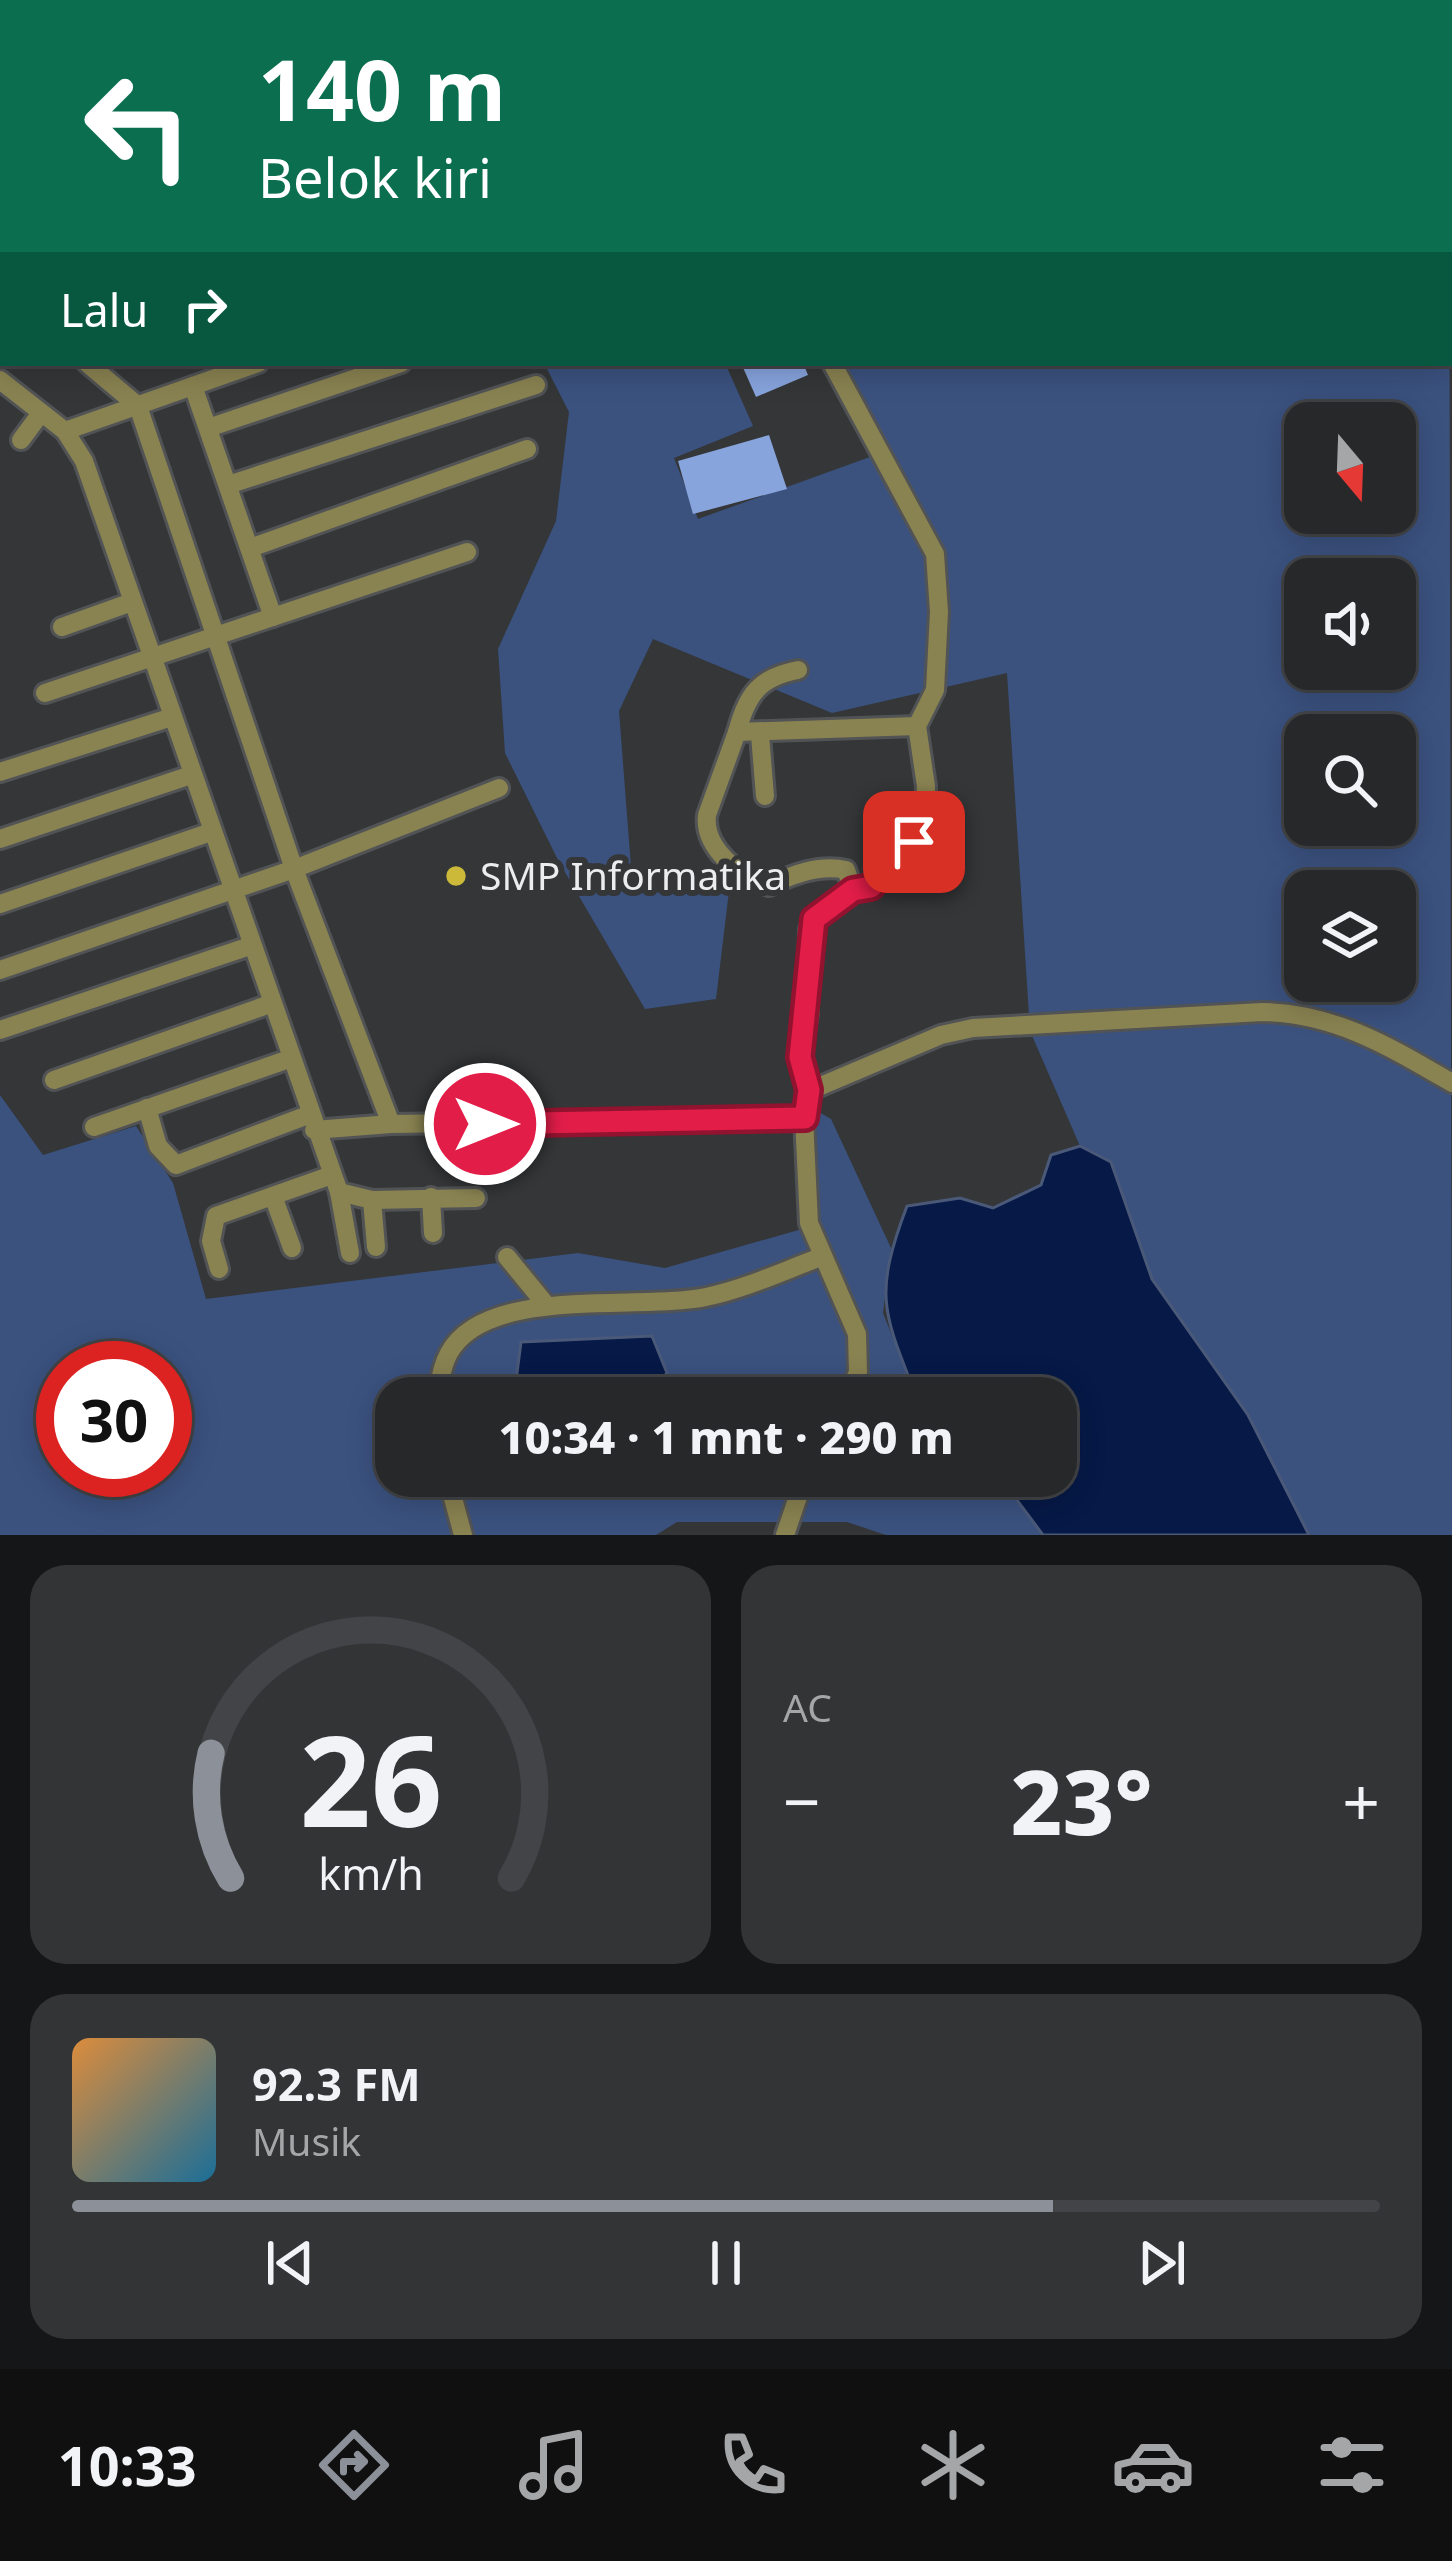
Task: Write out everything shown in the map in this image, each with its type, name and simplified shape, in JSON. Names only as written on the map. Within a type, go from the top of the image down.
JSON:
[{"type":"street","points":[[91,366],[138,406],[293,869],[391,1124]]},
{"type":"street","points":[[65,431],[250,366]]},
{"type":"street","points":[[208,428],[392,366]]},
{"type":"street","points":[[834,366],[934,554],[939,612],[935,690],[917,726],[925,816],[899,862],[871,887],[853,890],[822,910],[809,929],[808,1014],[800,1057],[809,1090],[805,1118],[809,1223],[857,1334],[855,1377]]},
{"type":"street","points":[[0,380],[65,431],[84,461],[334,1184],[350,1253]]},
{"type":"street","points":[[228,485],[536,385]]},
{"type":"street","points":[[193,386],[273,616]]},
{"type":"street","points":[[21,440],[41,413]]},
{"type":"street","points":[[250,548],[527,449]]},
{"type":"street","points":[[45,693],[467,552]]},
{"type":"street","points":[[62,627],[132,602]]},
{"type":"street","points":[[798,670],[763,681],[749,695],[705,827],[729,863],[769,886],[794,873],[835,868],[846,871],[853,890]]},
{"type":"street","points":[[0,772],[172,717]]},
{"type":"street","points":[[737,732],[760,735],[917,726]]},
{"type":"street","points":[[760,735],[765,796]]},
{"type":"street","points":[[0,839],[191,775]]},
{"type":"street","points":[[0,970],[293,869],[499,788]]},
{"type":"street","points":[[0,904],[211,832]]},
{"type":"street","points":[[0,1030],[250,946]]},
{"type":"street","points":[[54,1080],[270,1004]]},
{"type":"street","points":[[809,1090],[941,1035],[974,1028],[1262,1012],[1301,1013],[1361,1031],[1452,1083]]},
{"type":"street","points":[[94,1127],[289,1059]]},
{"type":"street","points":[[147,1108],[158,1146],[176,1165],[311,1123],[805,1118]]},
{"type":"street","points":[[219,1269],[211,1241],[217,1216],[273,1196],[334,1184],[372,1200],[476,1198]]},
{"type":"street","points":[[273,1196],[292,1248]]},
{"type":"street","points":[[431,1197],[433,1233]]},
{"type":"street","points":[[372,1200],[376,1247]]},
{"type":"street","points":[[507,1257],[547,1306]]},
{"type":"street","points":[[443,1377],[451,1349],[467,1332],[502,1316],[547,1306],[703,1298],[821,1257]]},
{"type":"street","points":[[453,1497],[463,1535]]},
{"type":"street","points":[[784,1535],[798,1497]]},
{"type":"shaded area","points":[[546,366],[726,366],[753,426],[674,458],[698,519],[881,453],[839,366],[1450,366],[1452,1535],[1309,1535],[1248,1415],[1152,1279],[1111,1162],[1080,1146],[1030,1031],[1007,673],[832,713],[653,639],[619,711],[633,893],[729,891],[716,999],[645,1009],[559,862],[505,753],[498,649],[556,521],[569,412]]},
{"type":"shaded area","points":[[0,1095],[43,1155],[136,1126],[173,1183],[206,1299],[578,1253],[665,1268],[802,1229],[801,1102],[831,1119],[891,1248],[883,1313],[909,1377],[663,1377],[667,1373],[643,1377],[375,1377],[375,1497],[1015,1497],[1043,1535],[886,1535],[847,1522],[677,1522],[656,1535],[0,1535]]},
{"type":"shaded area","points":[[1080,1146],[1111,1162],[1152,1279],[1248,1415],[1309,1535],[1043,1535],[1015,1497],[1077,1497],[1077,1377],[909,1377],[890,1323],[886,1284],[907,1206],[960,1198],[993,1208],[1041,1185],[1051,1155]]},
{"type":"shaded area","points":[[652,1336],[667,1373],[663,1377],[516,1377],[521,1342]]},
{"type":"building","points":[[742,366],[804,366],[808,375],[756,397]]},
{"type":"building","points":[[769,435],[787,489],[693,514],[678,461]]},
{"type":"place","name":"SMP Informatika","points":[[456,876]]},
{"type":"route","points":[[485,1124],[627,1125],[805,1118],[809,1090],[800,1057],[808,1014],[809,929],[822,910],[853,890],[871,887],[914,842]]}]
